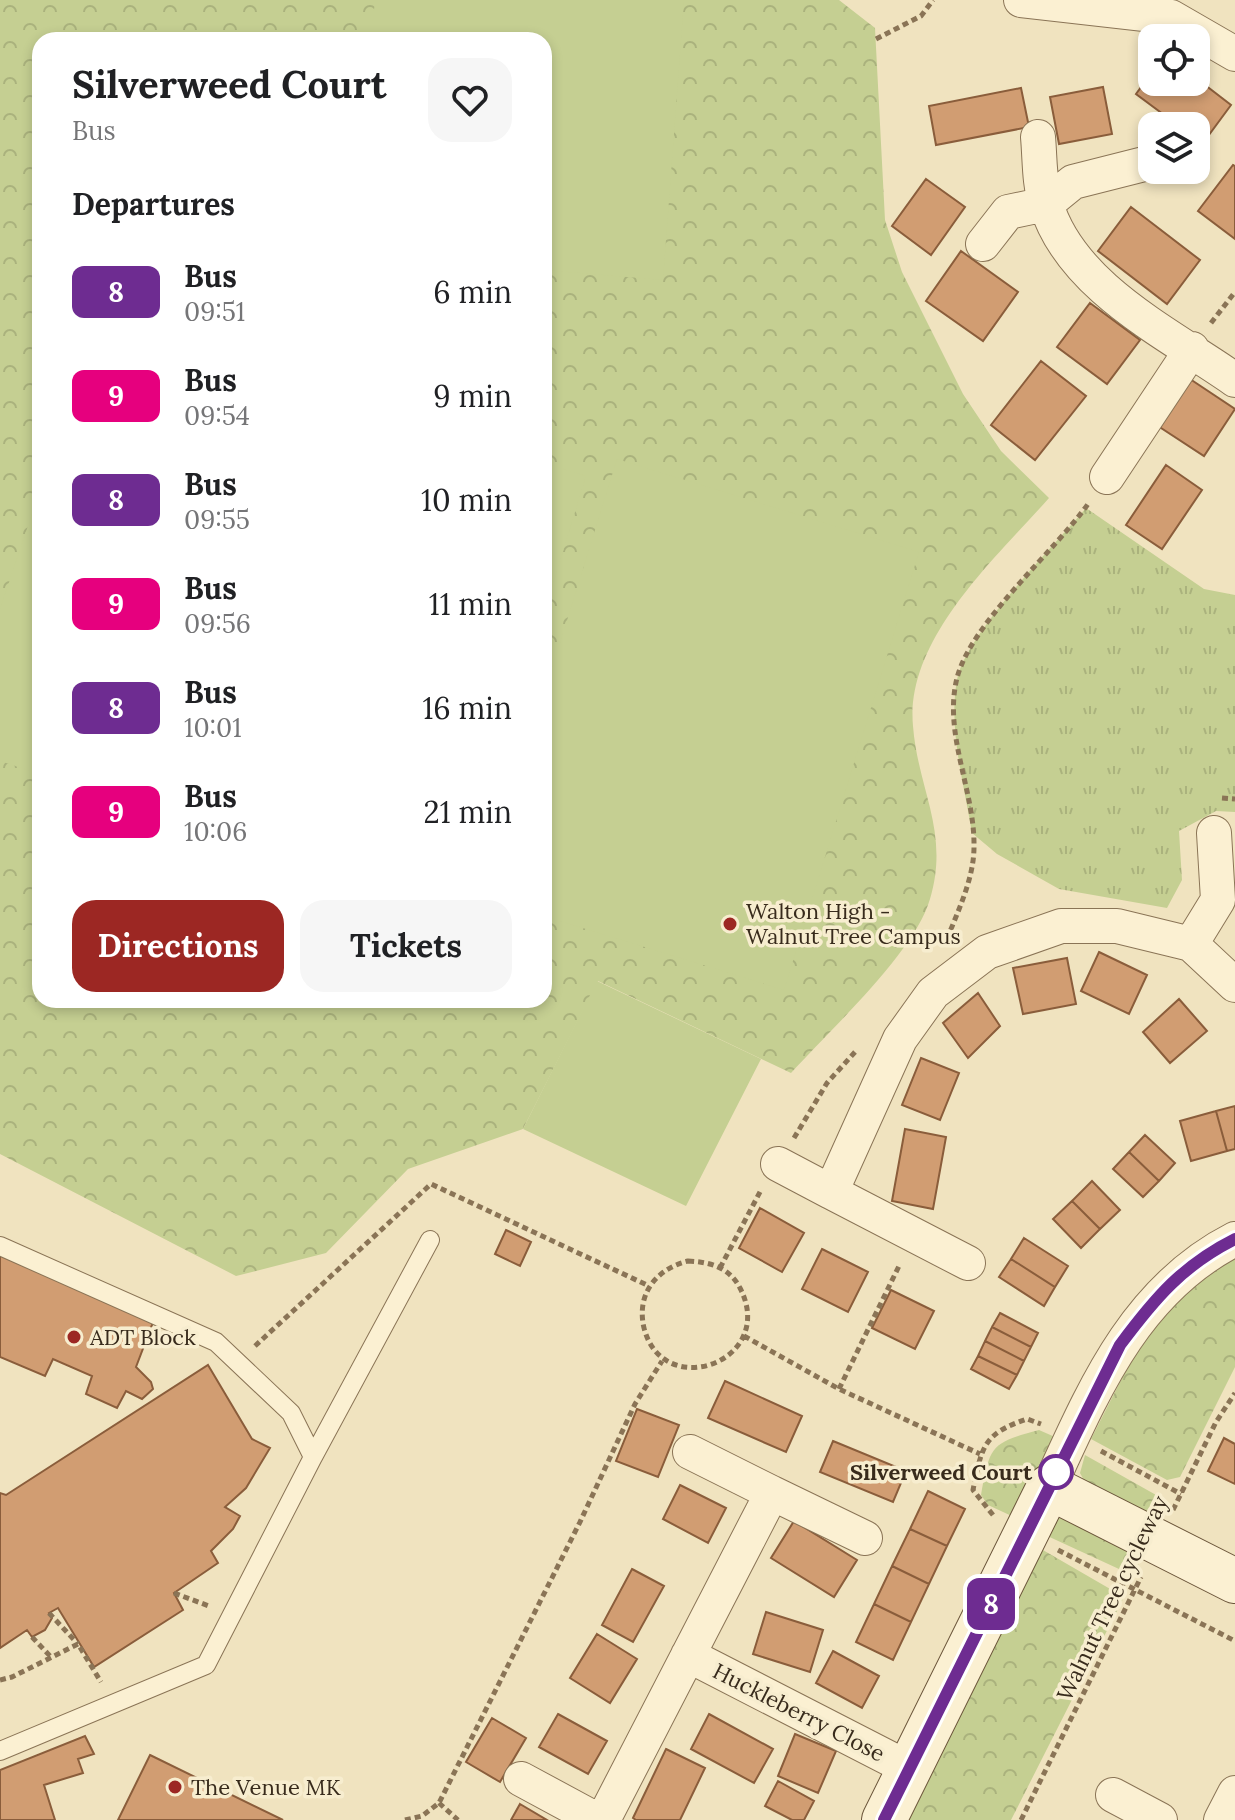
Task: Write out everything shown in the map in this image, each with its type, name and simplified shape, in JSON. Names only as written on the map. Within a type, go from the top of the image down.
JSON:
[{"type":"street","points":[[1021,0],[1171,17],[1235,54]]},
{"type":"street","points":[[1038,137],[1046,204],[1065,242],[1091,280],[1235,380]]},
{"type":"street","points":[[983,244],[1008,212],[1046,204],[1073,182],[1138,166]]},
{"type":"street","points":[[1107,477],[1192,349]]},
{"type":"street","points":[[1191,944],[1218,900],[1214,833]]},
{"type":"street","points":[[831,1192],[900,1039],[933,993],[987,952],[1061,926],[1117,926],[1191,944],[1235,985]]},
{"type":"street","points":[[778,1164],[968,1263]]},
{"type":"street","points":[[884,1820],[1120,1345],[1154,1299],[1199,1257],[1235,1239]]},
{"type":"street","points":[[690,1452],[865,1538]]},
{"type":"street","points":[[1049,1487],[1235,1581]]},
{"type":"street","name":"Huckleberry Close","points":[[521,1779],[600,1820],[772,1493]]},
{"type":"street","name":"Huckleberry Close","points":[[688,1655],[910,1769]]},
{"type":"street","points":[[1221,1820],[1235,1793]]},
{"type":"street","points":[[1113,1795],[1160,1820]]},
{"type":"lane","points":[[0,1751],[206,1665],[430,1240]]},
{"type":"lane","points":[[0,1246],[216,1342],[291,1413],[313,1457]]},
{"type":"path","points":[[876,39],[921,16],[933,0]]},
{"type":"path","points":[[939,952],[965,891],[974,846],[956,729],[957,678],[985,626],[1107,477]]},
{"type":"path","points":[[720,1268],[827,1083],[856,1051]]},
{"type":"path","points":[[839,1389],[906,1251]]},
{"type":"path","points":[[707,1262],[720,1268],[735,1279],[746,1300],[749,1313],[744,1336],[734,1352],[711,1366],[688,1368],[662,1361],[647,1340],[641,1314],[649,1286],[659,1274],[675,1264],[707,1262]]},
{"type":"path","points":[[744,1336],[839,1389],[980,1454]]},
{"type":"path","points":[[405,1820],[422,1816],[439,1803],[635,1404],[662,1361]]},
{"type":"path","name":"Walnut Tree cycleway","points":[[1021,1820],[1216,1422],[1235,1393]]},
{"type":"path","points":[[49,1613],[78,1644],[114,1704]]},
{"type":"path","points":[[32,1637],[51,1657]]},
{"type":"path","points":[[0,1680],[78,1644]]},
{"type":"path","points":[[439,1803],[458,1820]]},
{"type":"green space","points":[[0,0],[839,0],[875,28],[885,220],[902,272],[963,394],[1001,451],[1049,498],[958,602],[923,662],[914,694],[913,726],[935,832],[936,853],[930,899],[921,920],[870,990],[791,1073],[598,981],[523,1129],[408,1169],[326,1253],[236,1276],[0,1154]]},
{"type":"green space","points":[[375,0],[684,0],[663,280],[552,271],[552,32],[372,32]]},
{"type":"green space","points":[[617,459],[919,552],[784,990],[552,918],[552,669]]},
{"type":"green space","points":[[552,465],[586,476],[552,588]]},
{"type":"green space","points":[[1086,508],[1204,589],[1235,595],[1235,812],[1216,811],[1179,831],[1182,880],[1167,908],[1059,889],[997,854],[972,833],[954,718],[957,680],[976,639],[993,616]]},
{"type":"green space","points":[[32,514],[32,771],[0,761],[0,609]]},
{"type":"green space","points":[[597,981],[761,1059],[686,1206],[523,1129]]},
{"type":"green space","points":[[1235,1252],[1235,1367],[1180,1477],[1167,1480],[1091,1439],[1145,1333],[1166,1304]]},
{"type":"green space","points":[[1039,1430],[1055,1437],[1016,1518],[988,1505],[981,1495],[987,1466],[990,1456],[1001,1443]]},
{"type":"green space","points":[[1085,1455],[1165,1500],[1155,1526],[1086,1484],[1080,1473]]},
{"type":"green space","points":[[1064,1515],[1145,1553],[1132,1575],[1043,1534],[1055,1518]]},
{"type":"green space","points":[[1036,1546],[1124,1597],[1011,1820],[899,1820]]},
{"type":"building","points":[[1103,87],[1112,134],[1059,144],[1050,97]]},
{"type":"building","points":[[1021,88],[1029,127],[936,145],[929,106]]},
{"type":"building","points":[[1210,89],[1231,105],[1210,134],[1210,112],[1160,112],[1139,96],[1210,96]]},
{"type":"building","points":[[1235,166],[1235,239],[1198,211]]},
{"type":"building","points":[[926,179],[965,207],[931,255],[892,226]]},
{"type":"building","points":[[1131,207],[1200,260],[1167,304],[1098,251]]},
{"type":"building","points":[[961,251],[1018,292],[983,341],[926,301]]},
{"type":"building","points":[[1090,303],[1140,340],[1107,384],[1057,347]]},
{"type":"building","points":[[1041,361],[1086,396],[1035,460],[991,425]]},
{"type":"building","points":[[1190,379],[1235,409],[1204,456],[1158,426]]},
{"type":"building","points":[[1166,465],[1202,490],[1162,549],[1126,525]]},
{"type":"building","points":[[1099,952],[1147,975],[1129,1014],[1081,991]]},
{"type":"building","points":[[1067,958],[1076,1004],[1023,1014],[1013,968]]},
{"type":"building","points":[[978,993],[1000,1026],[968,1058],[943,1023]]},
{"type":"building","points":[[1179,999],[1207,1031],[1170,1063],[1143,1032]]},
{"type":"building","points":[[921,1058],[959,1073],[940,1120],[902,1105]]},
{"type":"building","points":[[1235,1106],[1235,1149],[1227,1151],[1216,1111]]},
{"type":"building","points":[[1216,1111],[1227,1151],[1191,1161],[1180,1121]]},
{"type":"building","points":[[905,1129],[946,1137],[933,1209],[892,1201]]},
{"type":"building","points":[[1145,1135],[1175,1163],[1159,1181],[1129,1152]]},
{"type":"building","points":[[1129,1152],[1159,1181],[1143,1197],[1113,1169]]},
{"type":"building","points":[[1092,1181],[1120,1210],[1100,1229],[1072,1201]]},
{"type":"building","points":[[1072,1201],[1100,1229],[1081,1248],[1053,1219]]},
{"type":"building","points":[[760,1208],[804,1233],[782,1272],[739,1248]]},
{"type":"building","points":[[506,1230],[531,1242],[520,1266],[495,1254]]},
{"type":"building","points":[[1024,1238],[1068,1266],[1055,1287],[1011,1259]]},
{"type":"building","points":[[822,1249],[868,1272],[848,1312],[802,1289]]},
{"type":"building","name":"ADT Block","points":[[0,1253],[155,1317],[136,1367],[151,1382],[153,1389],[142,1399],[126,1391],[117,1408],[86,1394],[92,1376],[53,1359],[45,1376],[0,1357]]},
{"type":"building","points":[[1011,1259],[1055,1287],[1044,1306],[999,1277]]},
{"type":"building","points":[[891,1290],[934,1311],[915,1349],[872,1328]]},
{"type":"building","points":[[1000,1313],[1038,1333],[1031,1347],[992,1327]]},
{"type":"building","points":[[992,1327],[1031,1347],[1024,1361],[985,1341]]},
{"type":"building","points":[[985,1341],[1024,1361],[1017,1375],[978,1356]]},
{"type":"building","points":[[978,1356],[1017,1375],[1009,1389],[971,1369]]},
{"type":"building","points":[[208,1365],[252,1439],[270,1448],[246,1488],[225,1507],[240,1516],[233,1529],[211,1551],[218,1563],[174,1593],[183,1610],[94,1667],[58,1608],[49,1613],[52,1618],[45,1630],[32,1637],[27,1630],[0,1648],[0,1493],[6,1495]]},
{"type":"building","points":[[725,1381],[802,1416],[786,1452],[708,1418]]},
{"type":"building","points":[[637,1409],[679,1425],[658,1477],[616,1461]]},
{"type":"building","points":[[1224,1438],[1235,1444],[1235,1484],[1208,1471]]},
{"type":"building","points":[[833,1441],[906,1471],[893,1502],[820,1472]]},
{"type":"building","points":[[680,1485],[726,1508],[708,1543],[663,1519]]},
{"type":"building","points":[[928,1491],[965,1509],[947,1546],[910,1529]]},
{"type":"building","points":[[794,1521],[857,1560],[834,1597],[771,1558]]},
{"type":"building","points":[[910,1529],[947,1546],[929,1584],[892,1566]]},
{"type":"building","points":[[892,1566],[929,1584],[911,1622],[874,1604]]},
{"type":"building","points":[[632,1569],[664,1586],[633,1642],[602,1625]]},
{"type":"building","points":[[874,1604],[911,1622],[893,1660],[856,1642]]},
{"type":"building","points":[[766,1612],[823,1630],[810,1672],[753,1654]]},
{"type":"building","points":[[597,1634],[637,1659],[610,1703],[570,1678]]},
{"type":"building","points":[[833,1651],[879,1676],[862,1708],[816,1683]]},
{"type":"building","points":[[558,1714],[607,1741],[588,1774],[539,1747]]},
{"type":"building","points":[[709,1714],[773,1749],[754,1783],[691,1749]]},
{"type":"building","points":[[492,1718],[526,1738],[500,1782],[466,1762]]},
{"type":"building","points":[[795,1734],[836,1751],[818,1793],[778,1776]]},
{"type":"building","points":[[85,1736],[94,1754],[78,1759],[83,1773],[44,1785],[55,1820],[0,1820],[0,1770]]},
{"type":"building","points":[[666,1749],[705,1768],[680,1820],[636,1820],[633,1818]]},
{"type":"building","name":"The Venue MK","points":[[150,1755],[283,1820],[118,1820]]},
{"type":"building","points":[[778,1781],[814,1801],[804,1820],[792,1820],[765,1806]]},
{"type":"building","points":[[520,1804],[547,1820],[511,1820]]},
{"type":"bus line","name":"8","points":[[884,1820],[1072,1436],[1120,1345],[1154,1299],[1199,1257],[1235,1239]]},
{"type":"place","name":"Walton High - Walnut Tree Campus","points":[[730,924]]},
{"type":"place","name":"ADT Block","points":[[74,1337]]},
{"type":"place","name":"Silverweed Court","points":[[1056,1472]]},
{"type":"place","name":"The Venue MK","points":[[175,1787]]}]
